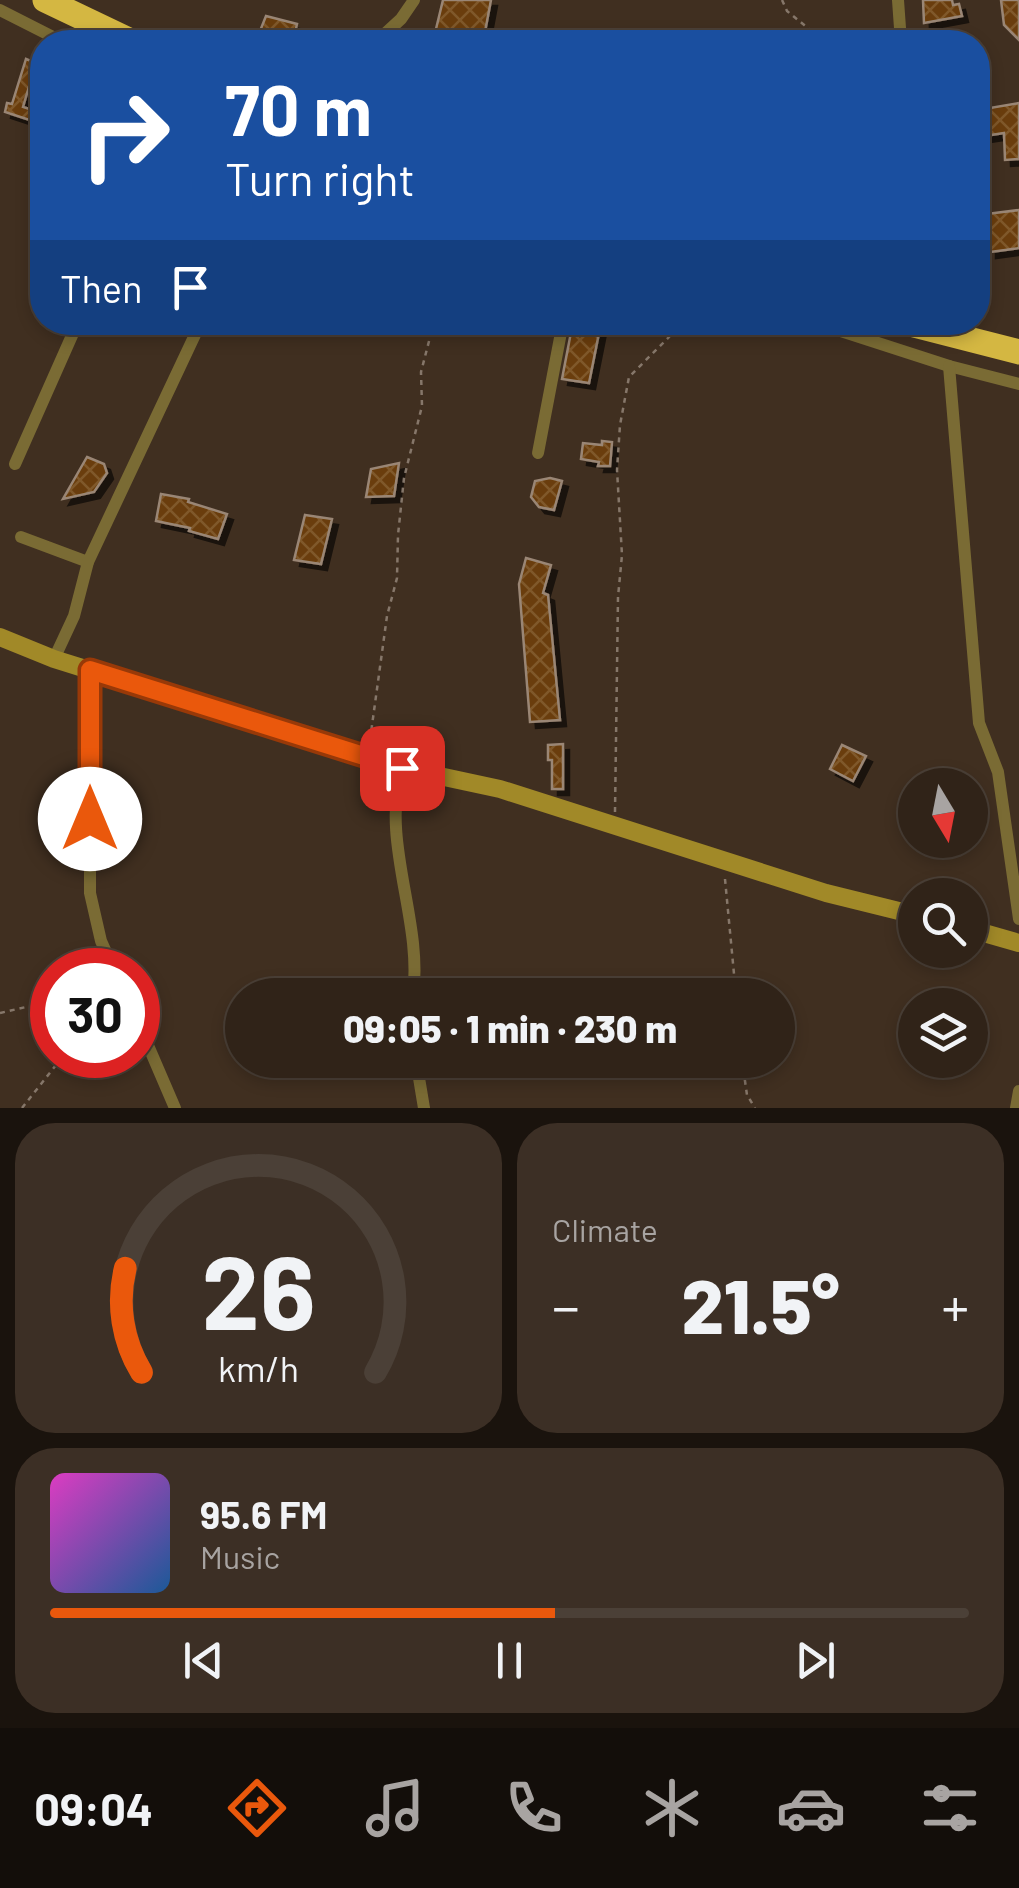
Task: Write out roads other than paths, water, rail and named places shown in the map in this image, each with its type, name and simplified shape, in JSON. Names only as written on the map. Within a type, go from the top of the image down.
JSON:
[{"type":"highway","points":[[46,0],[109,30]]},
{"type":"highway","points":[[968,335],[1019,352]]},
{"type":"street","points":[[389,30],[414,0]]},
{"type":"street","points":[[898,0],[900,30]]},
{"type":"street","points":[[0,10],[40,30]]},
{"type":"street","points":[[16,464],[72,335]]},
{"type":"street","points":[[54,659],[74,616],[88,562],[195,335]]},
{"type":"street","points":[[538,453],[560,335]]},
{"type":"street","points":[[853,335],[1019,384]]},
{"type":"street","points":[[949,366],[979,723],[998,772],[1019,919]]},
{"type":"street","points":[[21,537],[88,562]]},
{"type":"street","points":[[0,637],[54,659],[402,768],[500,789],[826,892],[898,911]]},
{"type":"street","points":[[90,670],[90,893],[105,948]]},
{"type":"street","points":[[402,768],[394,803],[415,978]]},
{"type":"street","points":[[988,935],[1019,943]]},
{"type":"street","points":[[160,1073],[175,1108]]},
{"type":"street","points":[[419,1078],[424,1108]]},
{"type":"street","points":[[1016,1108],[1019,1091]]}]
